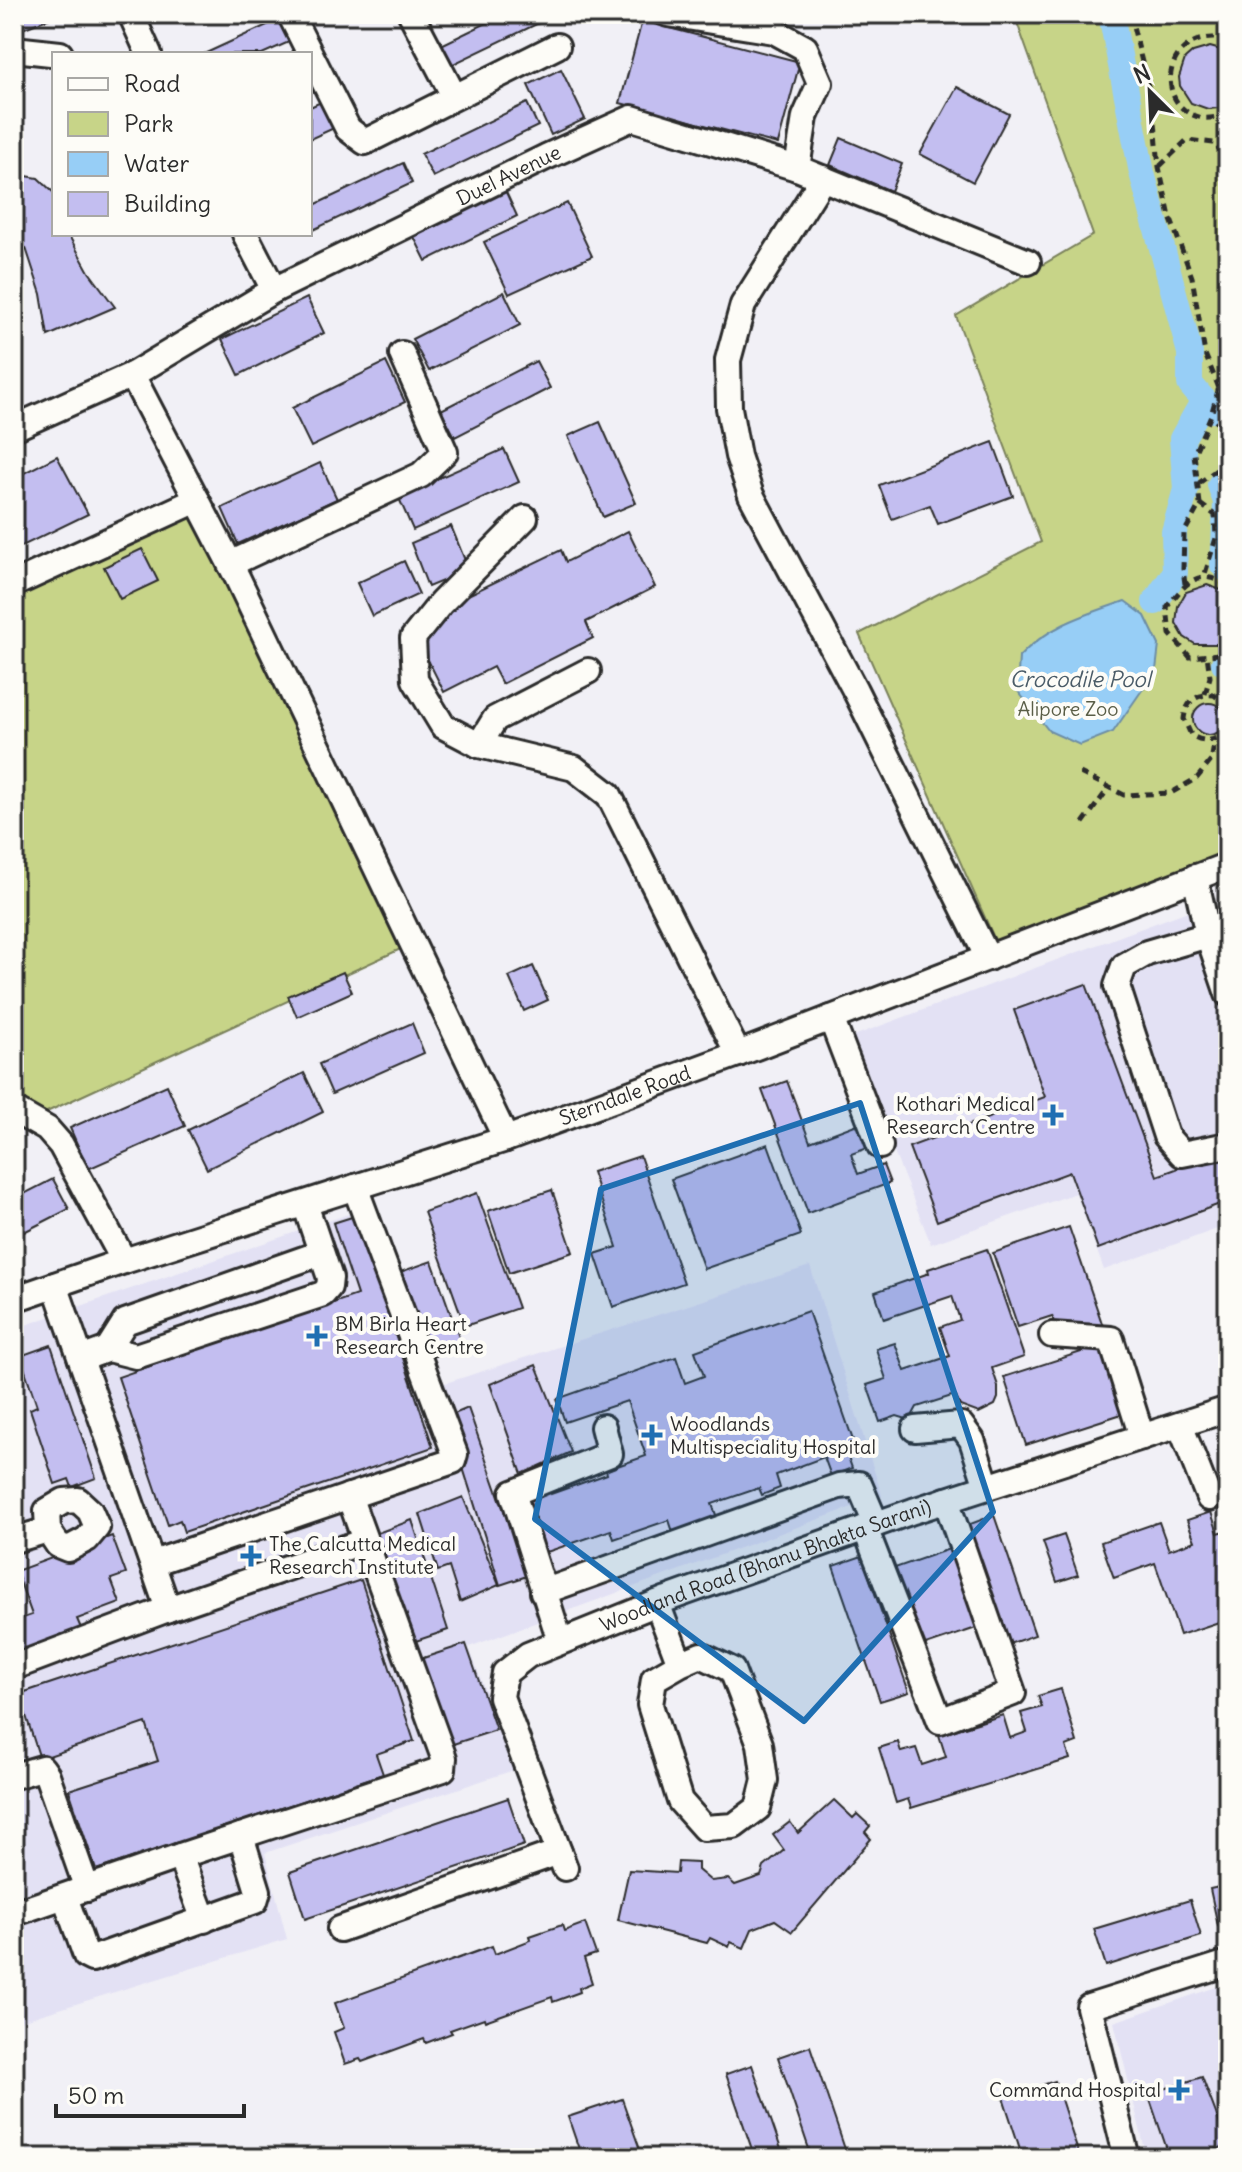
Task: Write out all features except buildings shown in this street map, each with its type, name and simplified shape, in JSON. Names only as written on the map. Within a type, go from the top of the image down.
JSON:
[{"type":"street","points":[[131,14],[148,52]]},
{"type":"street","points":[[290,14],[309,52]]},
{"type":"street","points":[[411,14],[454,96]]},
{"type":"street","points":[[668,14],[774,31],[805,48],[820,83],[805,117],[797,168]]},
{"type":"street","points":[[312,58],[348,129],[365,142],[557,46]]},
{"type":"street","points":[[14,49],[52,53]]},
{"type":"street","name":"Duel Avenue","points":[[14,428],[132,375],[274,290],[632,118],[797,168],[1028,262]]},
{"type":"street","points":[[823,178],[743,305],[728,360],[729,408],[738,456],[751,495],[855,690],[988,958]]},
{"type":"street","points":[[246,236],[274,290]]},
{"type":"street","points":[[230,564],[421,475],[445,452],[402,354]]},
{"type":"street","points":[[132,375],[230,564],[506,1139]]},
{"type":"street","points":[[14,584],[197,500]]},
{"type":"street","points":[[525,518],[441,603],[413,638],[415,680],[443,726],[479,745],[574,768],[609,795],[738,1054]]},
{"type":"street","points":[[479,745],[495,719],[588,671]]},
{"type":"street","name":"Sterndale Road","points":[[14,1299],[506,1139],[738,1054],[1228,865]]},
{"type":"street","points":[[1195,877],[1208,935],[1228,994]]},
{"type":"street","points":[[1208,935],[1147,953],[1124,966],[1117,986],[1166,1136],[1182,1154],[1228,1145]]},
{"type":"street","points":[[831,1018],[880,1146]]},
{"type":"street","points":[[14,1110],[47,1129],[61,1145],[124,1261]]},
{"type":"street","points":[[153,1563],[453,1461],[455,1457],[355,1187]]},
{"type":"street","points":[[81,1359],[108,1349],[136,1356],[323,1294],[329,1287],[330,1278],[305,1204]]},
{"type":"street","points":[[108,1349],[125,1322],[321,1253]]},
{"type":"street","points":[[55,1285],[168,1609]]},
{"type":"street","points":[[1052,1335],[1111,1339],[1142,1437]]},
{"type":"street","name":"Woodland Road (Bhanu Bhakta Sarani)","points":[[340,1929],[562,1860],[501,1697],[505,1673],[528,1655],[657,1603],[871,1526],[1228,1409]]},
{"type":"street","points":[[915,1429],[961,1425],[972,1440],[987,1487]]},
{"type":"street","points":[[1180,1425],[1209,1498]]},
{"type":"street","points":[[560,1641],[513,1493],[610,1454],[603,1427]]},
{"type":"street","points":[[543,1592],[839,1486],[859,1484],[940,1721],[1013,1693],[946,1500]]},
{"type":"street","points":[[14,1907],[24,1910],[443,1769],[444,1758],[349,1496]]},
{"type":"street","points":[[14,1540],[48,1530]]},
{"type":"street","points":[[14,1667],[168,1609],[365,1541]]},
{"type":"street","points":[[657,1603],[680,1664]]},
{"type":"street","points":[[701,1655],[732,1670],[760,1744],[765,1780],[758,1808],[734,1826],[704,1828],[680,1801],[650,1705],[654,1679],[680,1664],[701,1655]]},
{"type":"street","points":[[14,1776],[42,1768],[47,1775],[76,1893],[86,1956],[92,1959],[255,1901],[258,1896],[241,1836]]},
{"type":"street","points":[[180,1856],[204,1920]]},
{"type":"street","points":[[1127,2158],[1089,2007],[1228,1963]]},
{"type":"path","points":[[1130,14],[1154,110],[1159,167],[1170,217],[1192,277],[1205,354],[1219,388]]},
{"type":"path","points":[[1228,40],[1214,37],[1192,42],[1174,60],[1170,82],[1178,102],[1186,111],[1208,119],[1228,115]]},
{"type":"path","points":[[1159,167],[1187,140],[1214,143],[1228,159]]},
{"type":"path","points":[[1185,584],[1184,533],[1200,504],[1194,454],[1211,415],[1228,356]]},
{"type":"path","points":[[1219,388],[1228,384]]},
{"type":"path","points":[[1199,483],[1219,468],[1228,436],[1211,415]]},
{"type":"path","points":[[1200,504],[1215,515],[1216,538],[1204,577]]},
{"type":"path","points":[[1228,586],[1219,580],[1204,577],[1185,584],[1167,607],[1170,634],[1190,657],[1219,654],[1228,646]]},
{"type":"path","points":[[1205,694],[1210,677],[1207,655]]},
{"type":"path","points":[[1228,706],[1221,698],[1205,694],[1190,702],[1184,719],[1191,735],[1205,741],[1225,736],[1228,729]]},
{"type":"path","points":[[1080,773],[1124,795],[1171,793],[1197,778],[1211,761],[1215,740]]},
{"type":"path","points":[[1083,823],[1109,788]]},
{"type":"highlighted area","points":[[860,1103],[993,1512],[804,1721],[535,1519],[601,1189]]},
{"type":"shaded area","name":"Kothari Medical Research Centre","points":[[1204,905],[1228,971],[1228,1225],[1104,1270],[1076,1193],[931,1244],[848,1038]]},
{"type":"shaded area","name":"The Calcutta Medical Research Institute","points":[[369,1207],[427,1389],[810,1266],[882,1496],[469,1647],[514,1770],[265,1853],[287,1939],[14,2023],[14,1329]]},
{"type":"shaded area","name":"Command Hospital","points":[[1228,1983],[1228,2158],[1147,2158],[1114,2022]]},
{"type":"green space","name":"Alipore Zoo","points":[[1014,14],[1228,14],[1228,851],[998,947],[859,634],[1041,542],[956,316],[1093,235]]},
{"type":"green space","points":[[194,505],[405,947],[38,1116],[14,1101],[14,587]]},
{"type":"water","name":"Crocodile Pool","points":[[1125,601],[1145,616],[1159,645],[1156,670],[1113,732],[1080,745],[1049,731],[1017,690],[1019,657],[1055,629]]},
{"type":"waterway","points":[[1111,14],[1142,173],[1190,353],[1190,384],[1212,410],[1228,411]]},
{"type":"waterway","points":[[1155,602],[1175,573],[1174,532],[1186,489],[1182,439],[1204,400]]},
{"type":"waterway","points":[[1228,472],[1220,485],[1226,502],[1223,565],[1228,570]]},
{"type":"waterway","points":[[1224,663],[1228,660]]},
{"type":"place","name":"Kothari Medical Research Centre","points":[[1053,1115]]},
{"type":"place","name":"BM Birla Heart Research Centre","points":[[317,1336]]},
{"type":"place","name":"Woodlands Multispeciality Hospital","points":[[652,1435]]},
{"type":"place","name":"The Calcutta Medical Research Institute","points":[[251,1556]]},
{"type":"place","name":"Command Hospital","points":[[1179,2090]]}]
